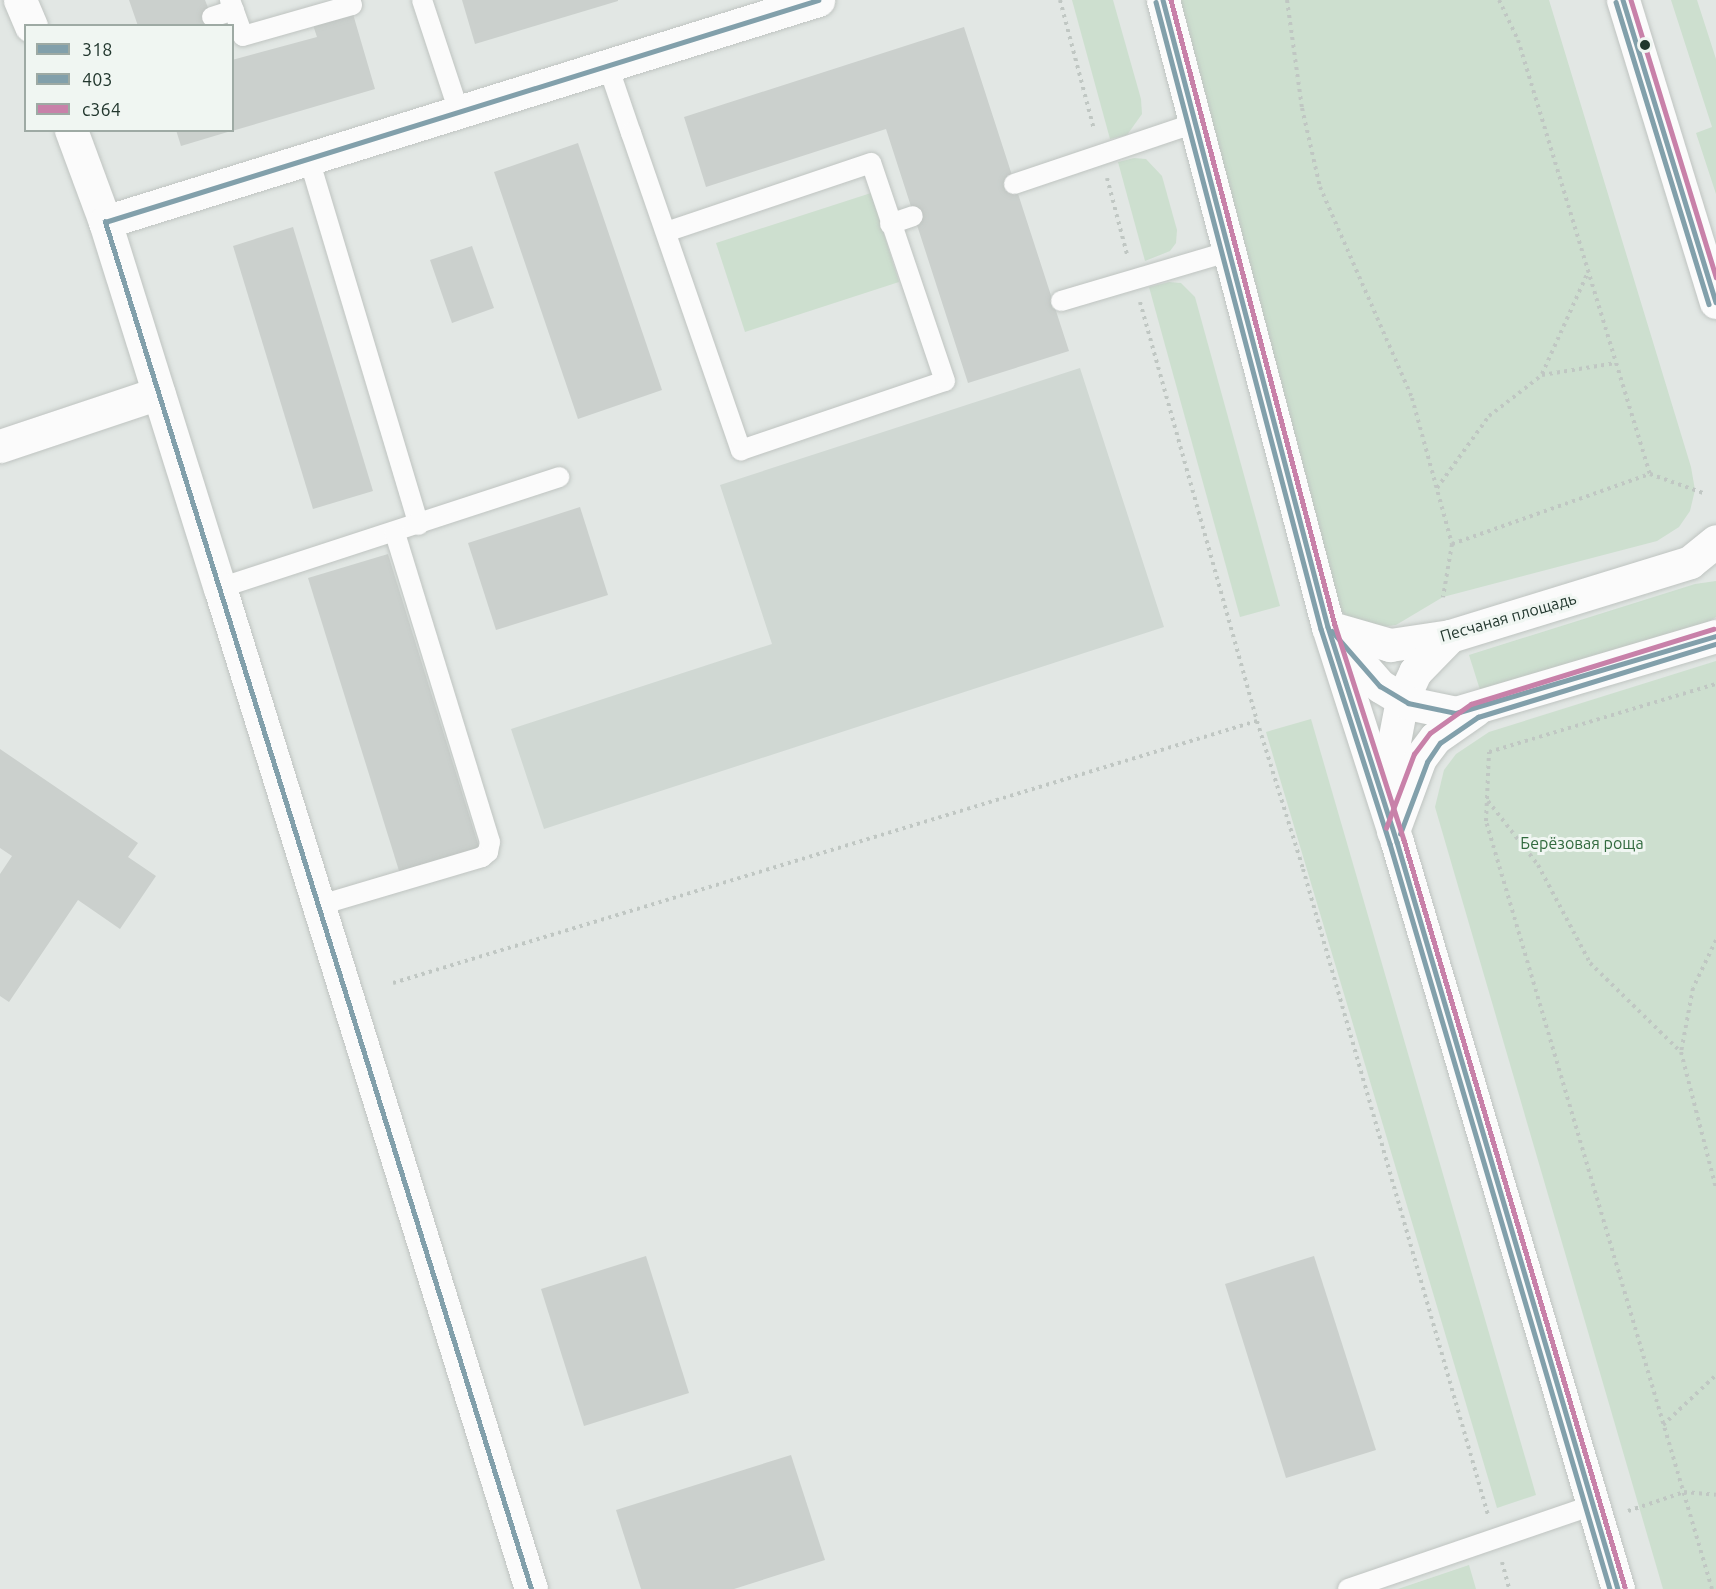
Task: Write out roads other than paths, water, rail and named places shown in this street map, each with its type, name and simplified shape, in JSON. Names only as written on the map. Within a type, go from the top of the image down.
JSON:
[{"type":"street","points":[[20,0],[30,24]]},
{"type":"street","points":[[105,222],[608,66],[783,5],[818,0]]},
{"type":"street","points":[[1163,0],[1231,251],[1328,627],[1393,831],[1618,1589]]},
{"type":"street","points":[[1623,0],[1716,302]]},
{"type":"street","points":[[72,132],[105,222],[531,1589]]},
{"type":"street","points":[[0,446],[158,393]]},
{"type":"street","name":"Песчаная площадь","points":[[1328,627],[1390,645],[1450,636],[1690,562],[1716,541]]},
{"type":"street","points":[[1328,627],[1380,686],[1402,700],[1437,712],[1475,710],[1716,636]]},
{"type":"street","points":[[1393,831],[1391,757],[1402,700],[1415,672],[1450,636]]},
{"type":"street","points":[[1393,831],[1420,758],[1435,738],[1475,710]]},
{"type":"lane","points":[[212,17],[232,5],[243,36],[352,5],[350,0]]},
{"type":"lane","points":[[422,0],[459,112]]},
{"type":"lane","points":[[608,66],[741,450],[945,381],[871,163],[666,232]]},
{"type":"lane","points":[[1014,184],[1195,123]]},
{"type":"lane","points":[[309,159],[419,525]]},
{"type":"lane","points":[[890,224],[914,216]]},
{"type":"lane","points":[[1061,301],[1231,251]]},
{"type":"lane","points":[[220,588],[395,533],[559,477]]},
{"type":"lane","points":[[317,906],[482,857],[488,852],[490,843],[395,533]]},
{"type":"lane","points":[[1348,1589],[1593,1505]]},
{"type":"park label","name":"Берёзовая роща","points":[[1582,843]]}]
